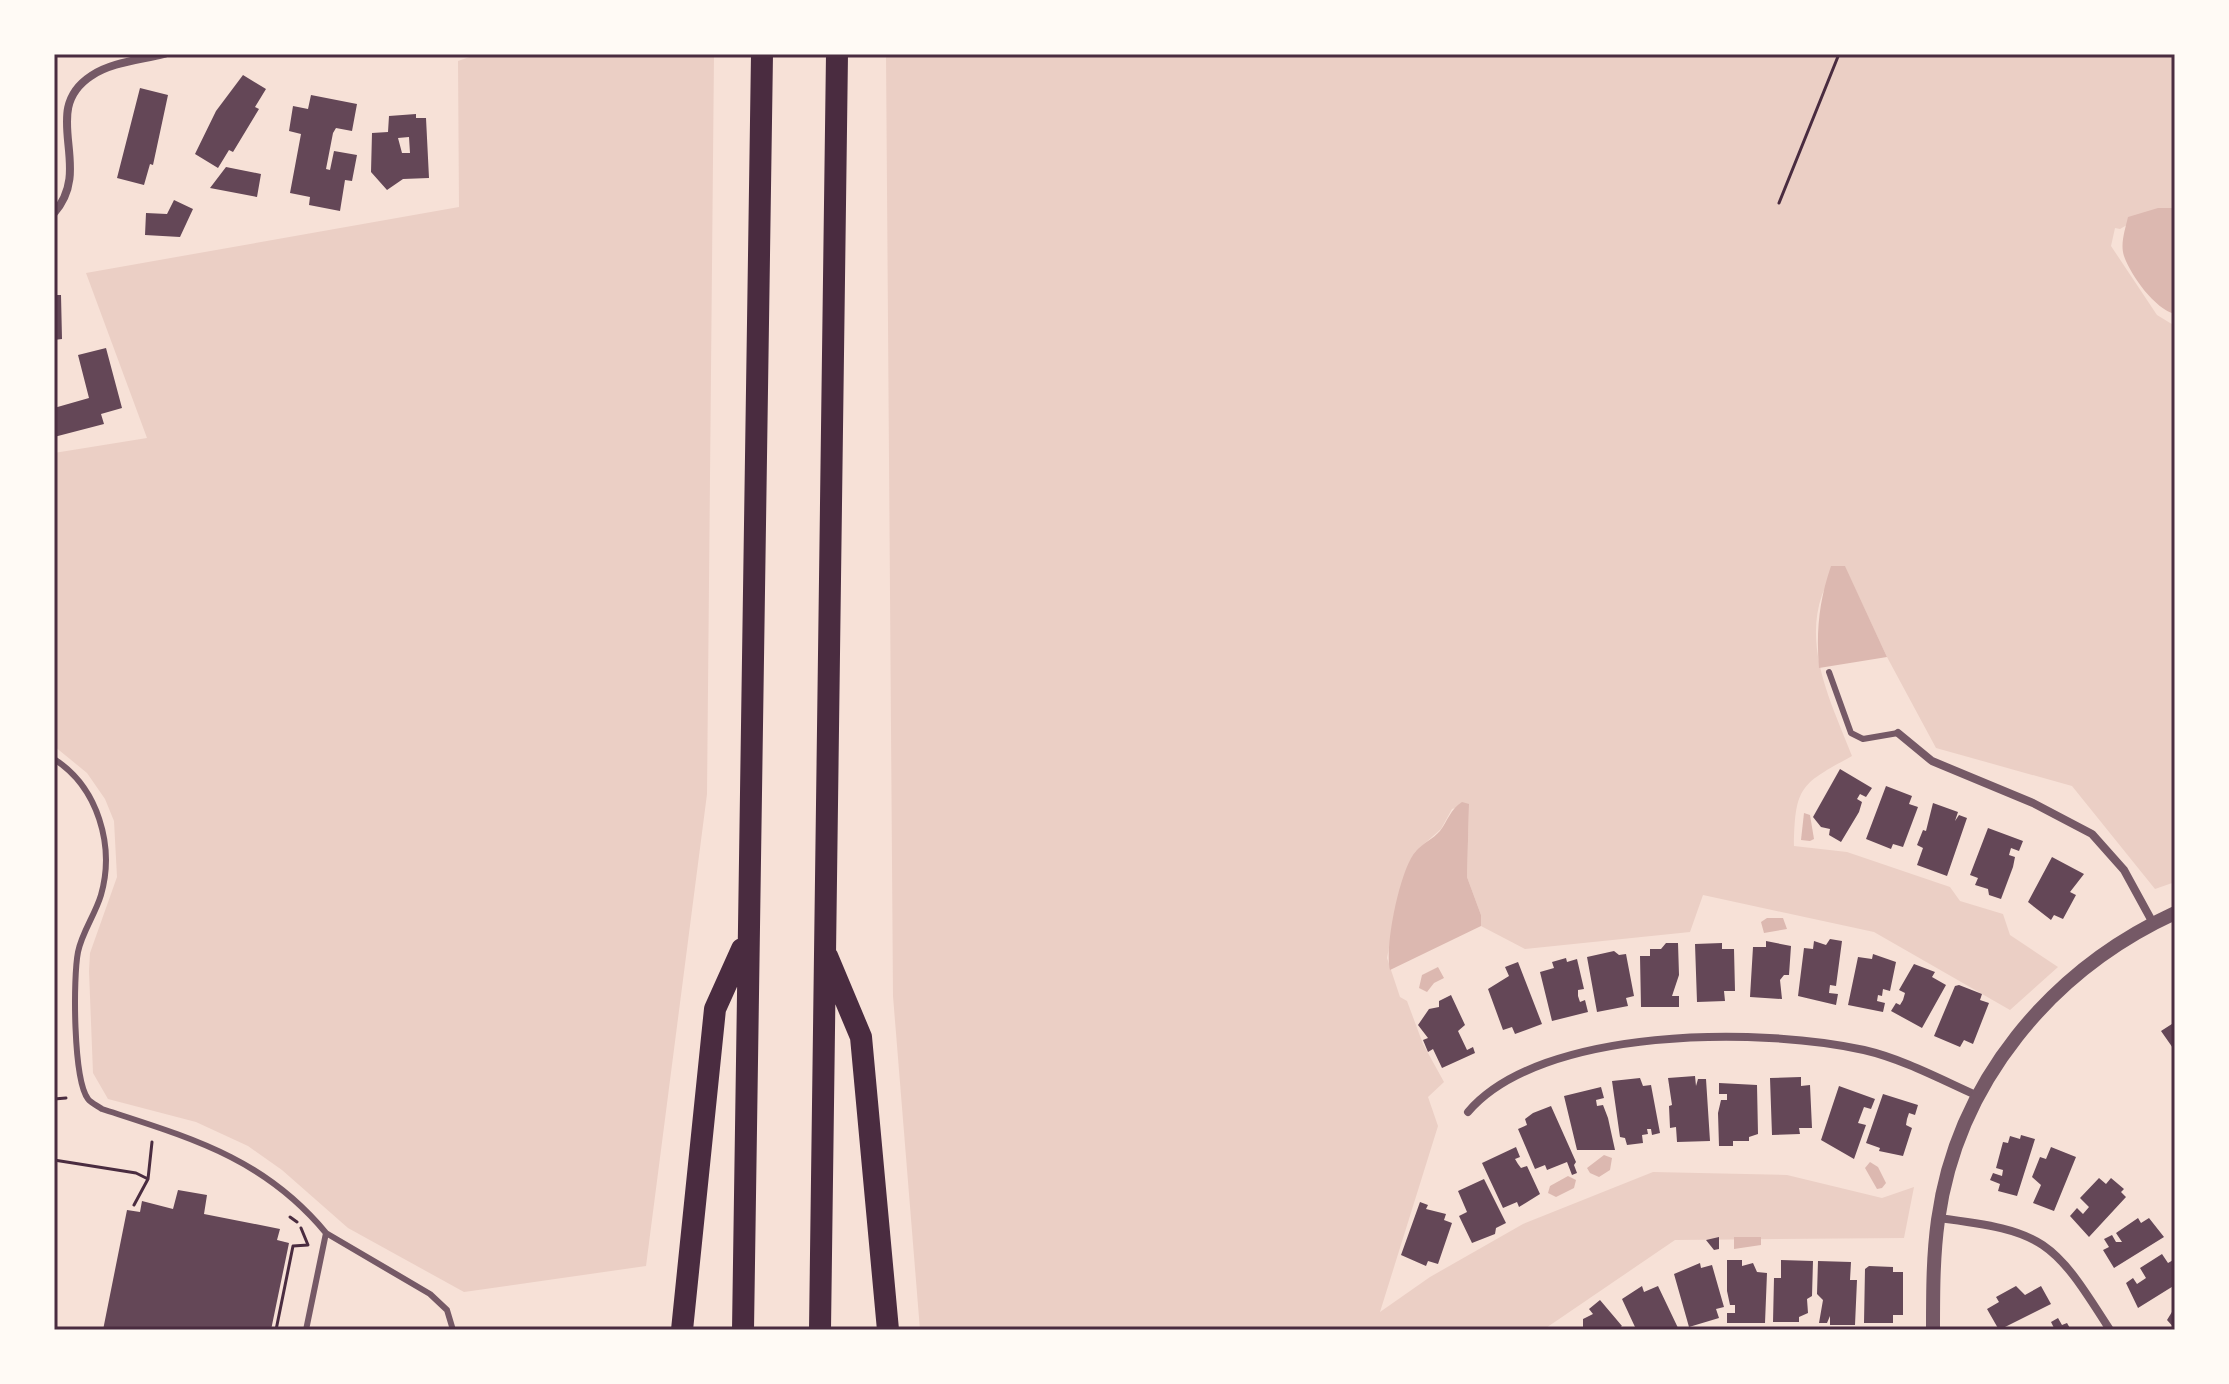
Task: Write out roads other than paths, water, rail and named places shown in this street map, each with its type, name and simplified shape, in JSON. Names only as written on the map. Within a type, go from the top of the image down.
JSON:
[{"type":"highway","points":[[743,1330],[746,940],[762,54]]},
{"type":"highway","points":[[820,1330],[837,54]]},
{"type":"highway","points":[[682,1330],[715,1009],[746,940]]},
{"type":"highway","points":[[823,946],[861,1037],[888,1330]]},
{"type":"street","points":[[54,213],[64,202],[72,182],[65,132],[71,98],[95,73],[164,54]]},
{"type":"street","points":[[1898,733],[1932,761],[2033,803],[2092,834],[2124,870],[2153,923]]},
{"type":"street","points":[[1933,1330],[1933,1269],[1938,1218],[1951,1159],[1978,1096],[2005,1049],[2064,984],[2103,953],[2175,913]]},
{"type":"street","points":[[1468,1112],[1483,1095],[1508,1080],[1531,1068],[1584,1051],[1633,1042],[1724,1038],[1797,1039],[1867,1051],[1978,1096]]},
{"type":"street","points":[[1938,1218],[2022,1231],[2039,1240],[2070,1269],[2110,1330]]},
{"type":"lane","points":[[1829,672],[1851,733],[1863,739],[1898,733]]},
{"type":"lane","points":[[54,759],[78,778],[91,797],[106,858],[105,879],[78,952],[76,972],[80,1079],[88,1099],[102,1109],[222,1150],[254,1167],[300,1205],[326,1233],[430,1294],[447,1310],[453,1330]]},
{"type":"lane","points":[[306,1330],[326,1233]]}]
